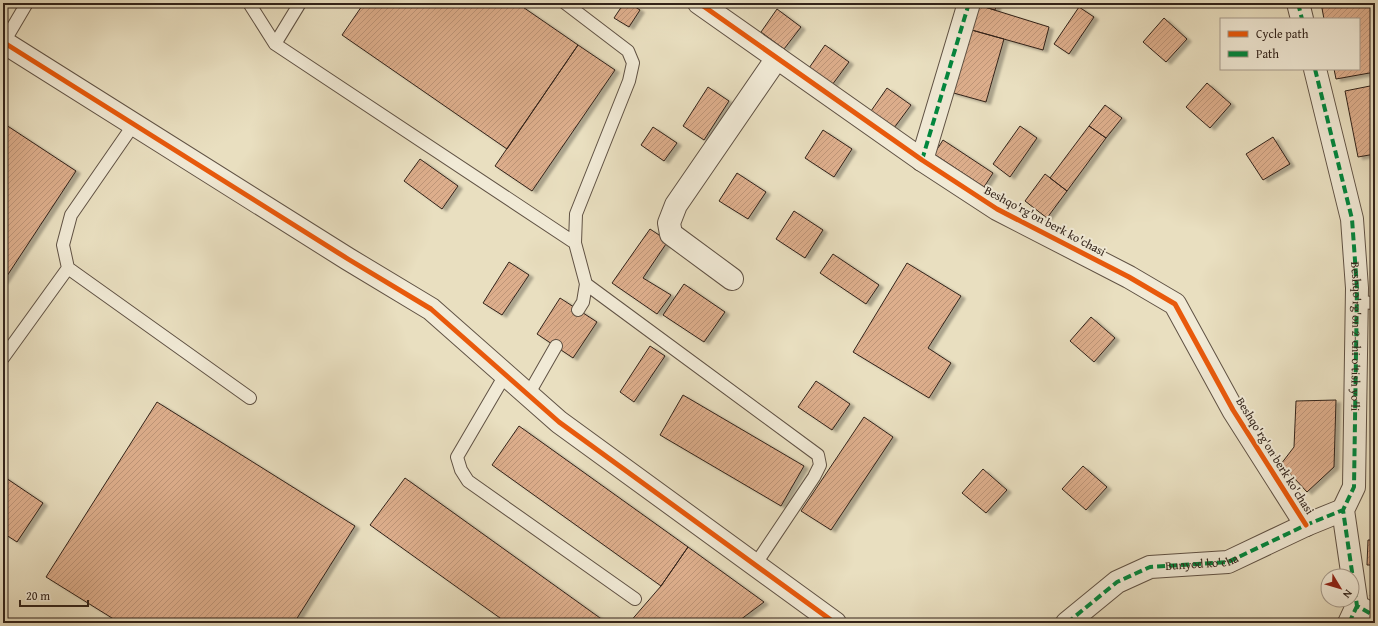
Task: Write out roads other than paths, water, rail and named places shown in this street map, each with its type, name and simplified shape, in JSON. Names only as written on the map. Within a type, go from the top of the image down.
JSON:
[{"type":"street","name":"Beshqo'rg'on berk ko'chasi","points":[[699,3],[922,160],[997,209],[1129,277],[1175,304],[1233,410],[1306,525]]},
{"type":"street","points":[[922,160],[969,3]]},
{"type":"street","points":[[1298,3],[1302,18]]},
{"type":"street","points":[[3,42],[348,259],[431,309],[559,422],[835,623]]},
{"type":"street","points":[[732,279],[670,234],[669,223],[676,205],[777,58]]},
{"type":"street","name":"Beshqo'rg'on 2-chi o'tish yo'li","points":[[1314,70],[1352,219],[1366,302],[1354,487],[1343,510]]},
{"type":"street","points":[[1343,510],[1360,615]]},
{"type":"street","name":"Bunyod ko'cha","points":[[1067,623],[1117,582],[1150,567],[1228,562],[1306,525],[1343,510]]},
{"type":"lane","points":[[3,42],[27,3]]},
{"type":"lane","points":[[249,3],[276,44],[575,243]]},
{"type":"lane","points":[[276,44],[300,3]]},
{"type":"lane","points":[[565,3],[628,50],[633,63],[629,81],[576,214],[575,243],[586,284],[583,302],[578,310]]},
{"type":"lane","points":[[134,124],[71,215],[63,245],[68,268],[250,398]]},
{"type":"lane","points":[[3,358],[68,268]]},
{"type":"lane","points":[[586,284],[818,455],[820,465],[814,477],[755,565]]},
{"type":"lane","points":[[528,395],[556,346]]},
{"type":"lane","points":[[506,375],[457,457],[461,470],[468,481],[635,599]]}]
